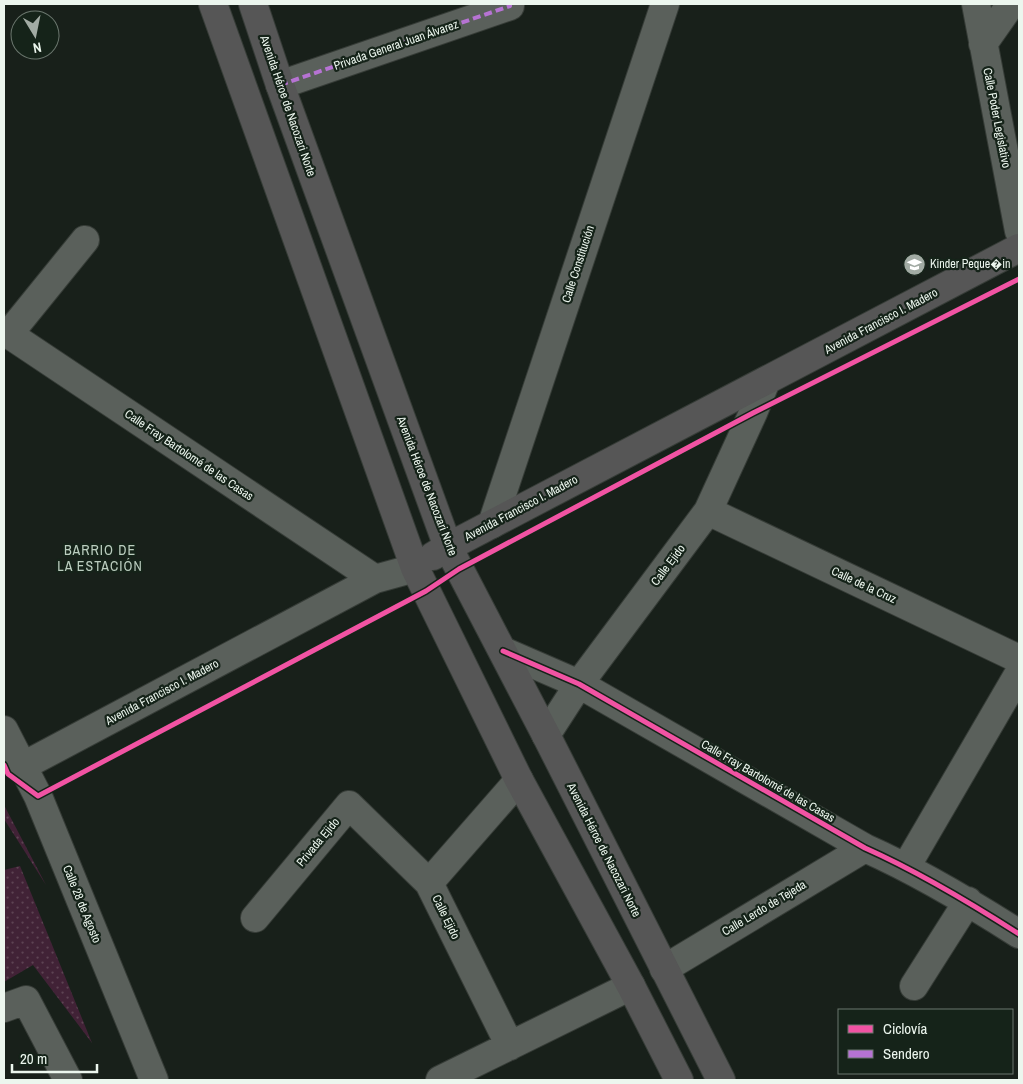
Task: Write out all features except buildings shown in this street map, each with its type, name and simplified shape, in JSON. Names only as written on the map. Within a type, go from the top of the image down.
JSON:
[{"type":"main road","points":[[213,4],[415,568],[519,780],[680,1080]]},
{"type":"main road","name":"Avenida Héroe de Nacozari Norte","points":[[253,4],[280,85],[448,547],[503,651],[721,1080]]},
{"type":"main road","name":"Avenida Francisco I. Madero","points":[[415,568],[448,547],[1019,248]]},
{"type":"street","name":"Privada General Juan Álvarez","points":[[280,85],[510,6],[510,4]]},
{"type":"street","name":"Calle Constitución","points":[[492,524],[665,4]]},
{"type":"street","name":"Calle Poder Legislativo","points":[[976,4],[1019,231]]},
{"type":"street","points":[[983,44],[1011,4]]},
{"type":"street","points":[[6,333],[85,240]]},
{"type":"street","name":"Calle Fray Bartolomé de las Casas","points":[[6,333],[374,579]]},
{"type":"street","name":"Calle Ejido","points":[[546,735],[579,684],[708,511],[766,381]]},
{"type":"street","name":"Calle de la Cruz","points":[[708,511],[1019,659]]},
{"type":"street","name":"Avenida Francisco I. Madero","points":[[23,766],[374,579],[415,568]]},
{"type":"street","name":"Calle Fray Bartolomé de las Casas","points":[[503,651],[579,684],[865,848],[906,867],[968,902],[1019,934]]},
{"type":"street","points":[[906,867],[1019,673]]},
{"type":"street","name":"Calle 28 de Agosto","points":[[4,730],[38,796],[154,1080]]},
{"type":"street","name":"Calle Ejido","points":[[510,1046],[429,883],[519,780]]},
{"type":"street","name":"Privada Ejido","points":[[255,918],[349,805],[429,883]]},
{"type":"street","name":"Calle Lerdo de Tejeda","points":[[664,969],[865,848]]},
{"type":"street","points":[[914,986],[968,902]]},
{"type":"street","points":[[440,1080],[631,986]]},
{"type":"street","points":[[4,1008],[26,1000],[68,1080]]},
{"type":"shaded area","points":[[4,805],[46,885],[4,819]]},
{"type":"shaded area","points":[[20,866],[92,1043],[33,965],[4,982],[4,870]]},
{"type":"marked path","points":[[280,85],[510,6],[510,4]]},
{"type":"cycle path","points":[[4,765],[8,774],[38,796],[426,591],[459,569],[753,413],[1019,279]]},
{"type":"cycle path","points":[[503,651],[579,684],[865,848],[944,888],[1019,934]]},
{"type":"place","name":"Kinder Peque�in","points":[[914,264]]},
{"type":"district","name":"BARRIO DE LA ESTACIÓN","points":[[100,558]]}]
